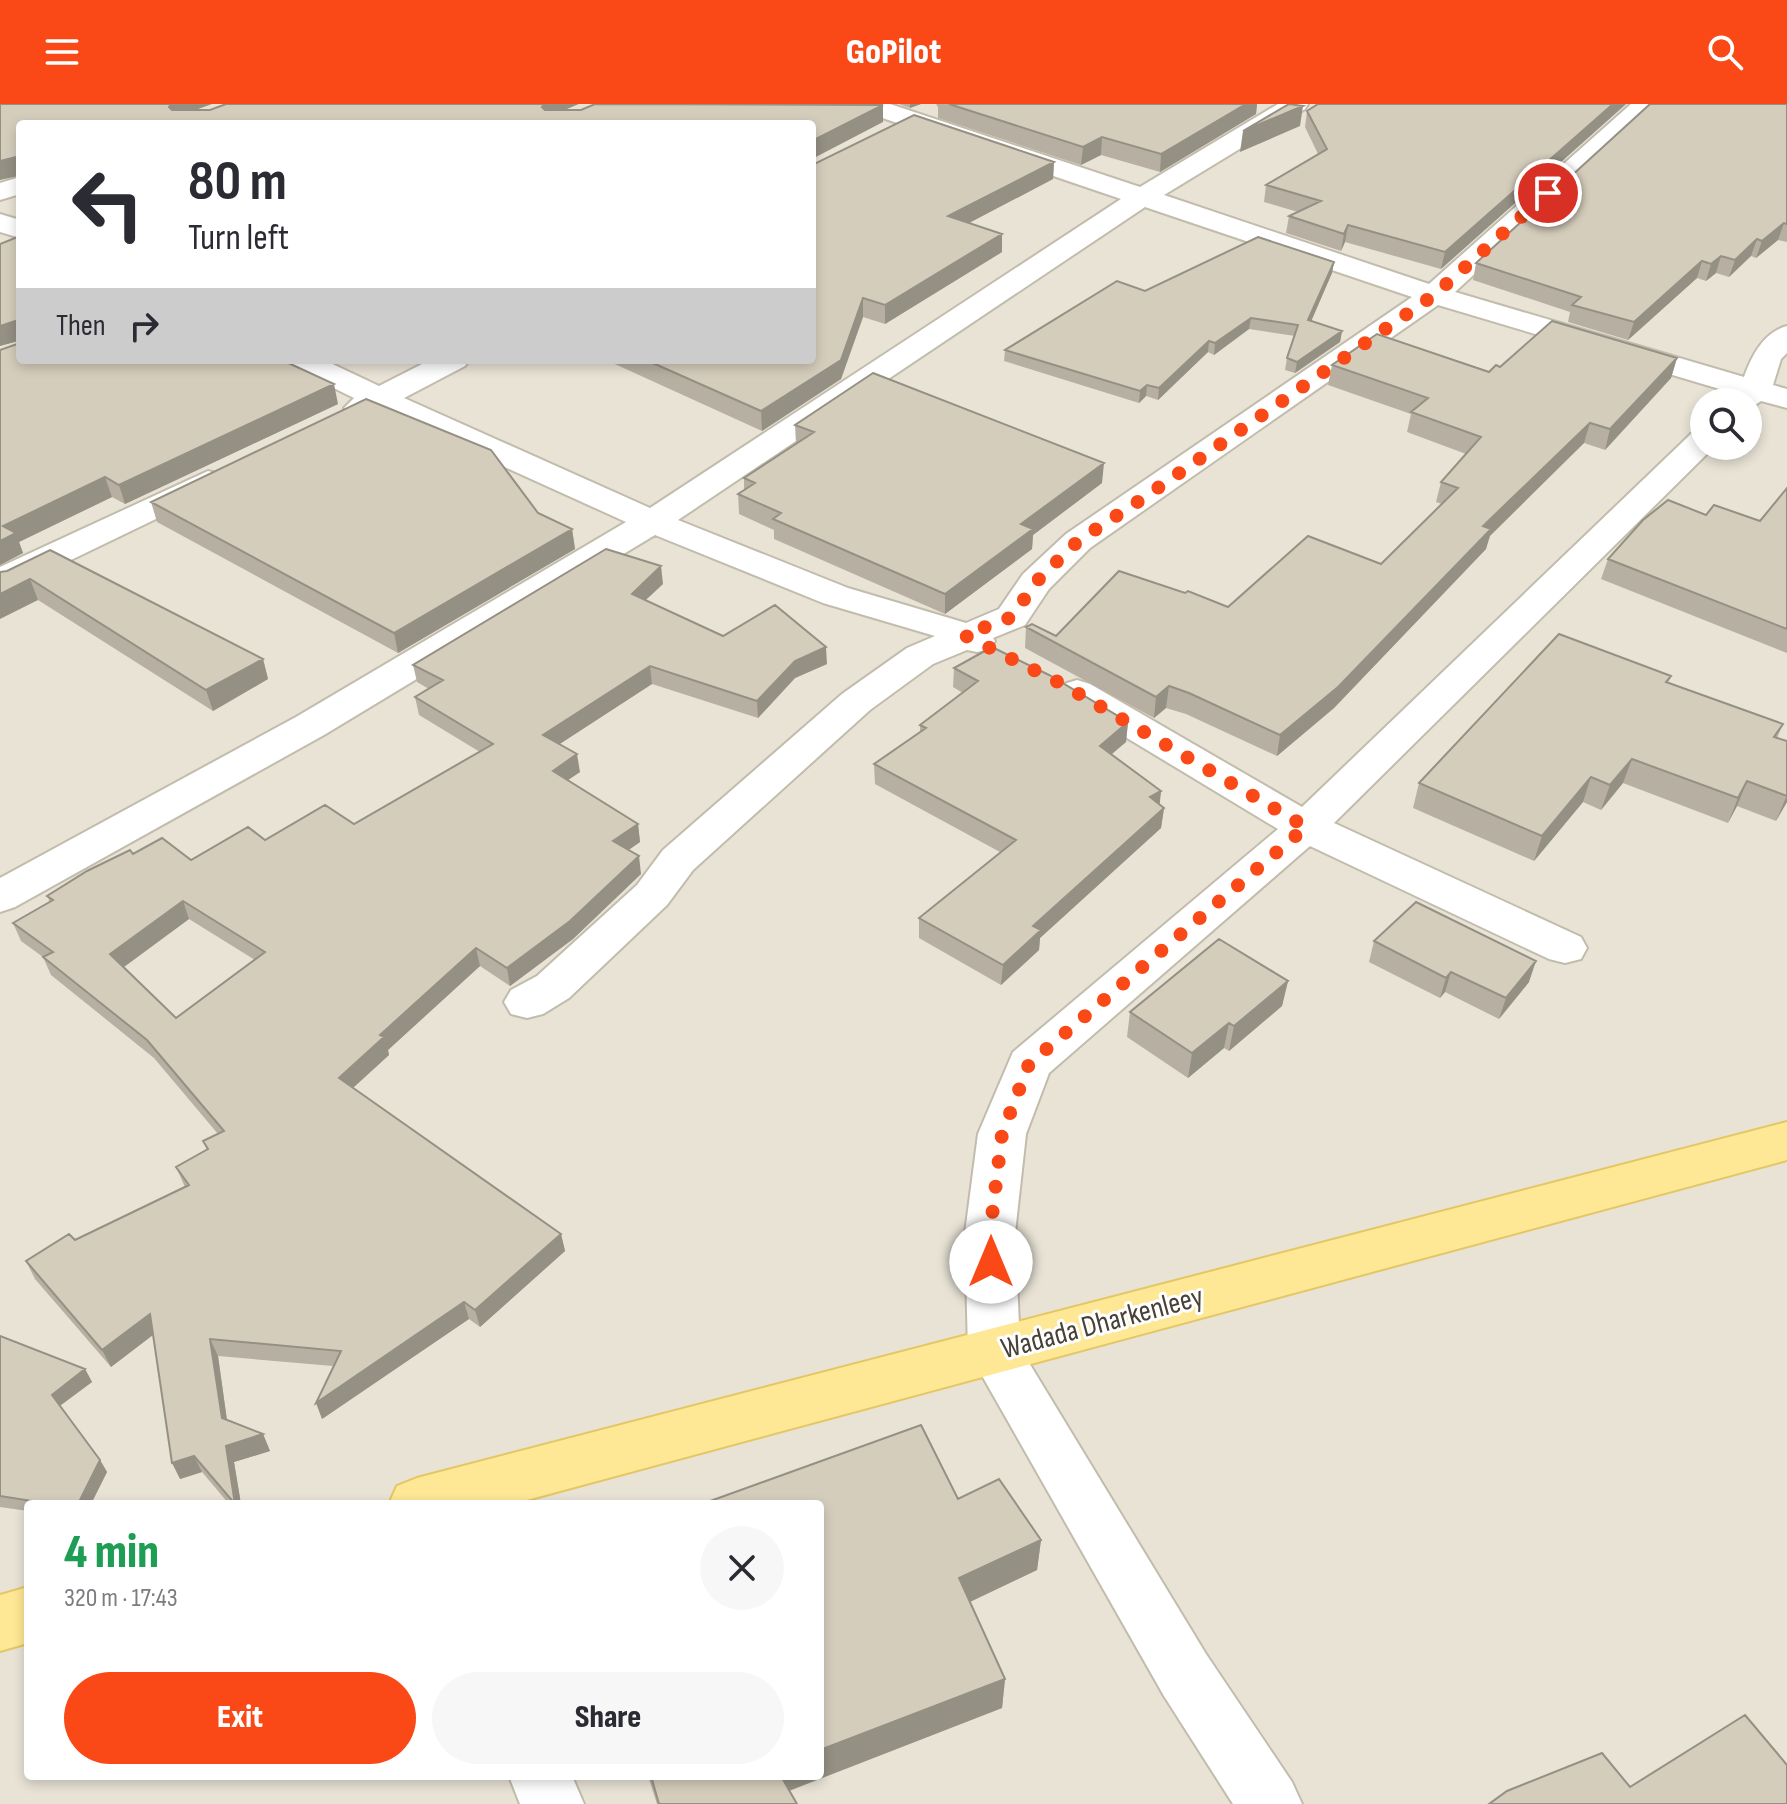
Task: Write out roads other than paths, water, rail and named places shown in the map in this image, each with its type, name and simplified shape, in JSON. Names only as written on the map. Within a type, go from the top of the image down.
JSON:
[{"type":"main road","name":"Wadada Dharkenleey","points":[[435,1500],[1787,1141]]},
{"type":"main road","points":[[0,1623],[24,1616]]},
{"type":"street","points":[[865,104],[1434,295],[1727,388]]},
{"type":"street","points":[[882,135],[944,104]]},
{"type":"street","points":[[0,897],[310,726],[653,521],[1141,198],[1296,104]]},
{"type":"street","points":[[527,1002],[564,977],[652,895],[678,860],[856,702],[920,656],[1012,617],[1036,582],[1078,541],[1434,295],[1646,104]]},
{"type":"street","points":[[1752,388],[1767,356],[1787,335]]},
{"type":"street","points":[[308,364],[653,521],[820,590],[964,635],[1006,656]]},
{"type":"street","points":[[337,419],[446,364]]},
{"type":"street","points":[[1762,396],[1787,399]]},
{"type":"street","points":[[1270,1804],[1185,1675],[994,1351],[990,1233],[1002,1134],[1029,1064],[1306,827],[1690,453]]},
{"type":"street","points":[[0,580],[239,466]]},
{"type":"street","points":[[1048,677],[1306,827],[1565,948]]},
{"type":"street","points":[[542,1780],[552,1804]]}]
